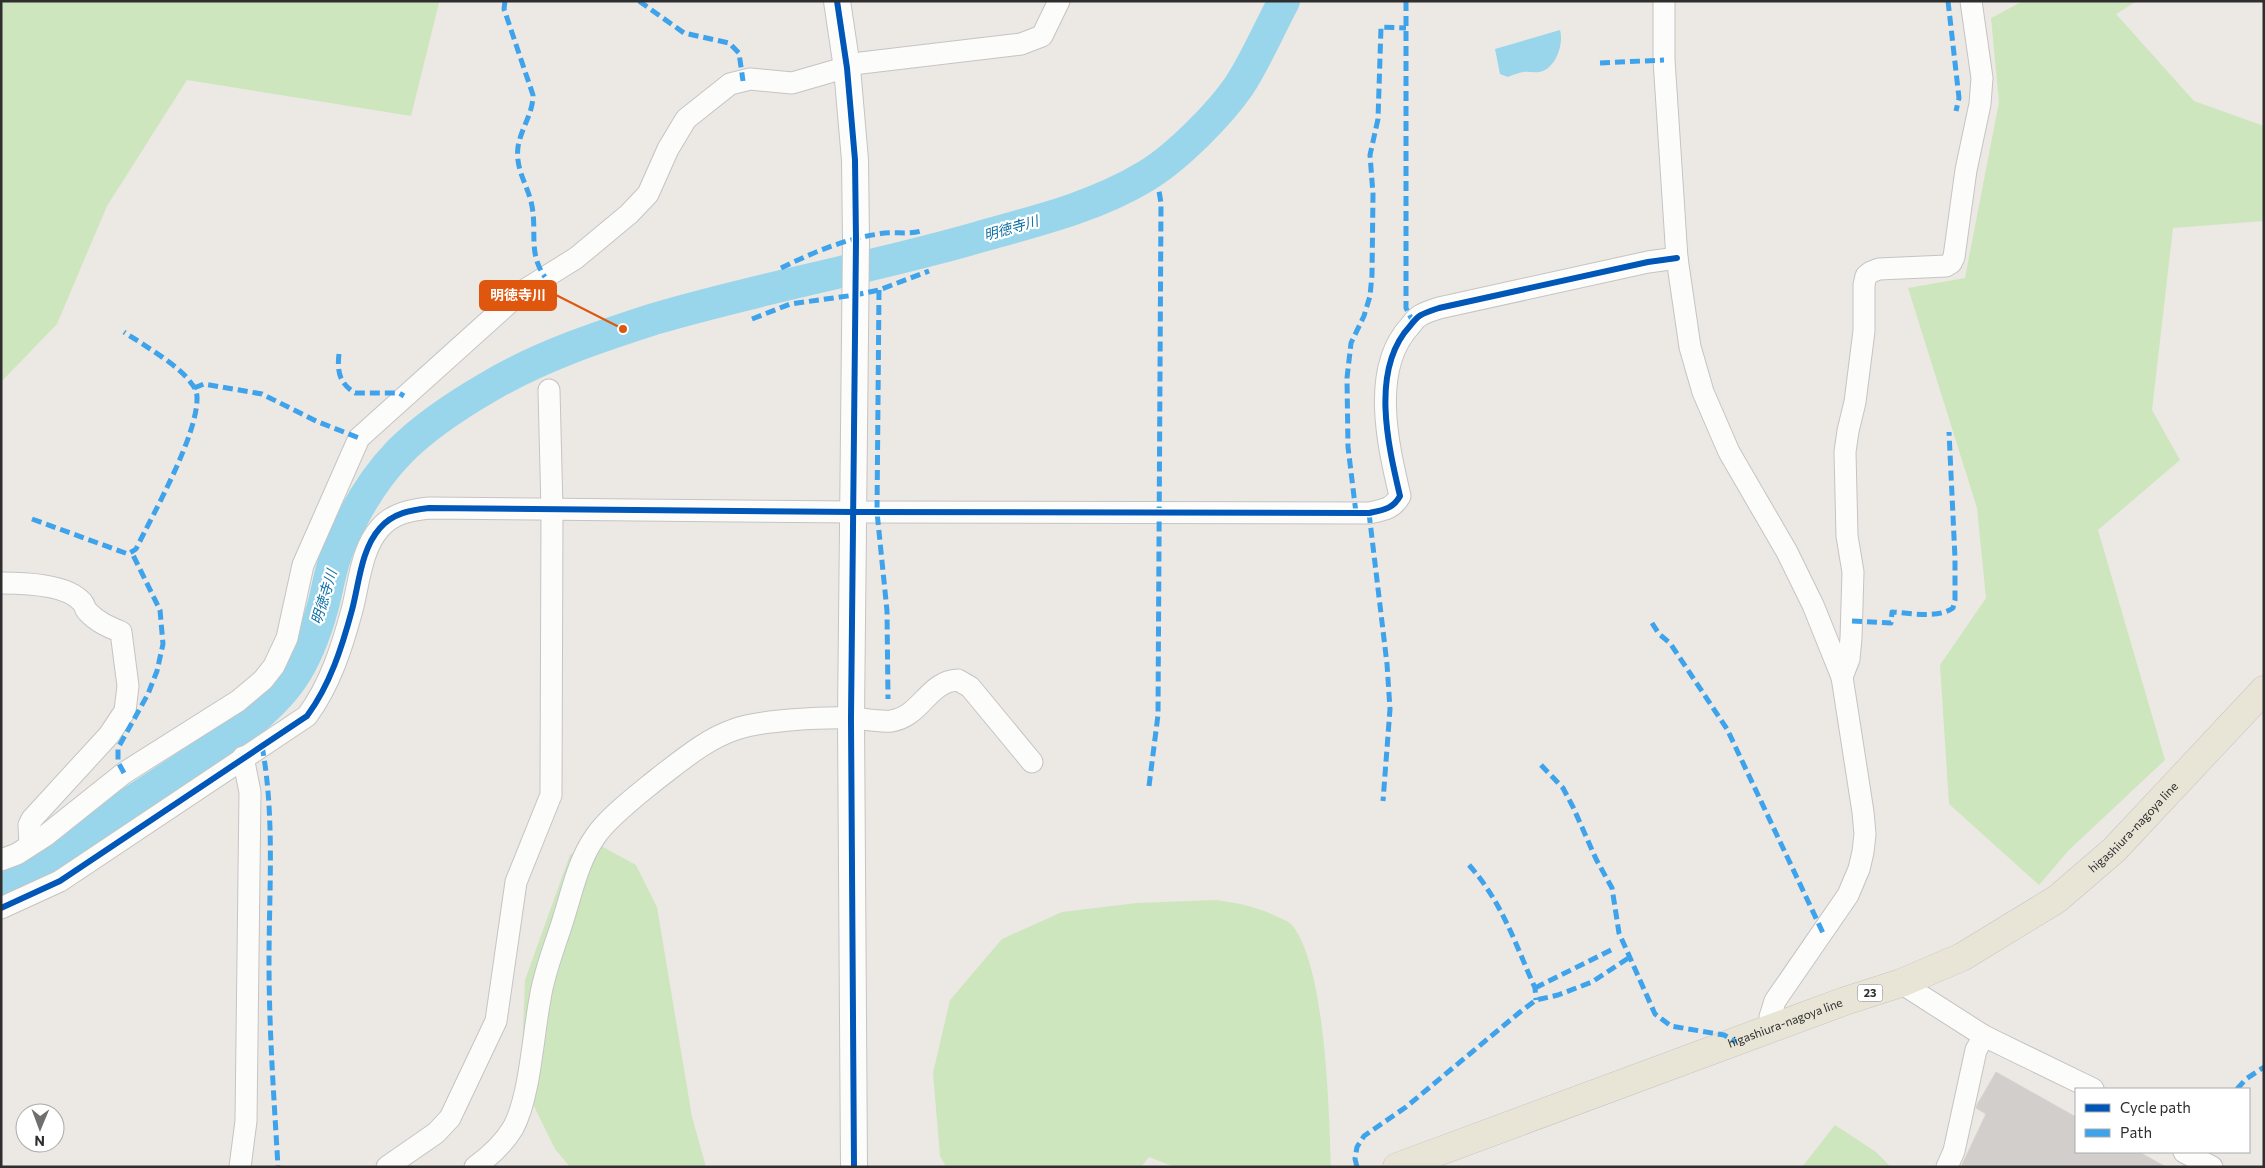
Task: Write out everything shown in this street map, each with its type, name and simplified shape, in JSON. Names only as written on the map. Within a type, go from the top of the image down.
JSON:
[{"type":"main road","name":"higashiura-nagoya line","points":[[1397,1167],[1772,1030],[1845,1001],[1901,983],[1962,957],[2057,899],[2114,850],[2264,690]]},
{"type":"street","points":[[837,1],[847,68],[855,160],[855,512],[851,718],[854,936],[854,1167]]},
{"type":"street","points":[[1,860],[17,854],[45,836],[124,774],[230,706],[263,680],[274,666],[287,638],[303,565],[359,438],[520,293],[576,258],[629,214],[648,194],[668,149],[686,119],[730,84],[750,79],[792,83],[884,60],[1021,44],[1042,36],[1059,1]]},
{"type":"street","points":[[1664,1],[1664,60],[1677,258],[1690,347],[1703,392],[1729,452],[1788,552],[1813,605],[1842,677],[1866,834],[1859,868],[1848,895],[1776,1001],[1770,1017],[1772,1030]]},
{"type":"street","points":[[1842,677],[1849,658],[1853,572],[1847,536],[1846,452],[1848,431],[1855,402],[1864,331],[1864,285],[1866,276],[1878,269],[1946,266],[1951,263],[1954,257],[1966,170],[1980,104],[1982,78],[1971,1]]},
{"type":"street","points":[[1,908],[60,882],[243,757],[307,716],[315,706],[338,657],[366,552],[374,535],[381,526],[393,517],[408,511],[429,508],[855,512],[1369,513],[1385,510],[1396,505],[1400,496],[1390,454],[1387,424],[1387,382],[1390,359],[1403,334],[1420,315],[1439,308],[1648,262],[1677,258]]},
{"type":"street","points":[[387,1167],[436,1133],[450,1118],[496,1021],[505,964],[511,906],[516,882],[551,795],[552,510],[548,390]]},
{"type":"street","points":[[1,583],[53,587],[70,594],[82,602],[87,612],[99,622],[121,632],[128,686],[125,712],[109,735],[32,819],[29,825],[30,845]]},
{"type":"street","points":[[475,1167],[500,1145],[513,1128],[522,1104],[542,986],[582,861],[595,836],[644,789],[686,756],[718,736],[754,724],[851,718],[889,721],[899,719],[917,708],[937,686],[944,682],[958,680],[970,687],[1032,762]]},
{"type":"street","points":[[240,1167],[246,1121],[250,792],[243,757]]},
{"type":"street","points":[[1901,983],[1984,1036],[2091,1088]]},
{"type":"street","points":[[1947,1167],[1954,1151],[1976,1050],[1984,1036]]},
{"type":"street","points":[[2186,1158],[2212,1167]]},
{"type":"green space","points":[[1,1],[439,1],[439,3],[411,116],[187,80],[107,206],[57,324],[1,382]]},
{"type":"green space","points":[[2023,1],[2137,1],[2116,14],[2194,101],[2264,126],[2264,221],[2173,228],[2152,410],[2180,460],[2098,530],[2165,760],[2069,850],[2039,885],[1949,804],[1940,665],[1986,598],[1977,508],[1908,288],[1965,278],[1999,102],[1991,18]]},
{"type":"green space","points":[[592,841],[636,865],[657,907],[692,1117],[706,1167],[570,1167],[555,1149],[521,1080],[525,980],[570,855]]},
{"type":"green space","points":[[1216,900],[1255,908],[1287,921],[1303,943],[1312,971],[1319,1004],[1327,1077],[1331,1167],[1174,1167],[1149,1157],[1141,1167],[946,1167],[940,1156],[933,1073],[950,1000],[1002,939],[1062,912],[1137,903]]},
{"type":"green space","points":[[1835,1125],[1876,1152],[1891,1167],[1802,1167]]},
{"type":"water","points":[[1560,30],[1560,49],[1554,61],[1545,70],[1523,72],[1508,77],[1500,74],[1495,49]]},
{"type":"building","points":[[1996,1072],[2075,1116],[2075,1153],[2141,1153],[2166,1167],[1961,1167],[1986,1114],[1976,1108]]},
{"type":"waterway","name":"明徳寺川","points":[[1,882],[32,867],[237,733],[282,692],[302,663],[309,647],[323,606],[336,554],[352,518],[367,493],[399,452],[439,418],[490,386],[529,365],[612,333],[695,308],[939,248],[1022,225],[1086,205],[1127,187],[1158,168],[1196,135],[1220,110],[1245,76],[1284,1]]},
{"type":"marked path","points":[[505,1],[504,9],[533,95],[531,108],[518,147],[518,163],[532,206],[536,260],[545,277]]},
{"type":"marked path","points":[[639,1],[684,33],[729,43],[739,53],[743,81]]},
{"type":"marked path","points":[[1406,1],[1406,308],[1413,322]]},
{"type":"marked path","points":[[1948,1],[1959,98],[1956,111]]},
{"type":"marked path","points":[[1356,513],[1348,447],[1347,378],[1351,343],[1364,316],[1370,296],[1373,194],[1370,155],[1378,119],[1381,27],[1406,28]]},
{"type":"marked path","points":[[1600,63],[1664,60]]},
{"type":"marked path","points":[[1149,786],[1158,715],[1161,203],[1159,191]]},
{"type":"marked path","points":[[781,268],[816,252],[853,239],[884,233],[921,231]]},
{"type":"marked path","points":[[752,319],[790,304],[879,290],[929,271]]},
{"type":"marked path","points":[[879,290],[877,512],[887,611],[888,699]]},
{"type":"marked path","points":[[32,519],[128,554],[136,549],[174,473],[183,452],[195,413],[197,397],[195,389],[186,376],[124,332]]},
{"type":"marked path","points":[[339,354],[338,366],[342,381],[355,393],[399,393],[404,396]]},
{"type":"marked path","points":[[194,388],[204,384],[262,394],[316,421],[359,438]]},
{"type":"marked path","points":[[1852,621],[1891,623],[1892,612],[1932,614],[1953,608],[1955,600],[1955,558],[1949,432]]},
{"type":"marked path","points":[[1369,513],[1387,664],[1390,709],[1383,801]]},
{"type":"marked path","points":[[124,773],[118,762],[118,748],[148,694],[157,671],[163,644],[160,610],[132,553]]},
{"type":"marked path","points":[[1652,623],[1659,634],[1670,643],[1727,729],[1823,933]]},
{"type":"marked path","points":[[262,746],[269,799],[269,988],[278,1167]]},
{"type":"marked path","points":[[1541,765],[1563,788],[1596,859],[1612,888],[1619,933],[1655,1014],[1671,1026],[1724,1035],[1736,1042]]},
{"type":"marked path","points":[[1469,865],[1490,894],[1507,924],[1535,988],[1536,1000]]},
{"type":"marked path","points":[[1535,988],[1613,949]]},
{"type":"marked path","points":[[1357,1167],[1355,1159],[1357,1147],[1364,1136],[1406,1107],[1520,1012],[1536,1000],[1558,995],[1592,982],[1630,957]]},
{"type":"marked path","points":[[2238,1088],[2246,1079],[2264,1067]]},
{"type":"cycle path","points":[[837,1],[847,68],[855,160],[856,240],[851,718],[854,1167]]},
{"type":"cycle path","points":[[1,908],[60,881],[307,716],[329,679],[339,652],[369,546],[374,536],[385,523],[403,513],[429,508],[855,512],[1369,513],[1391,506],[1400,496],[1387,431],[1386,385],[1390,364],[1398,344],[1418,317],[1439,308],[1648,262],[1677,258]]},
{"type":"place","name":"明徳寺川","points":[[623,329]]}]
